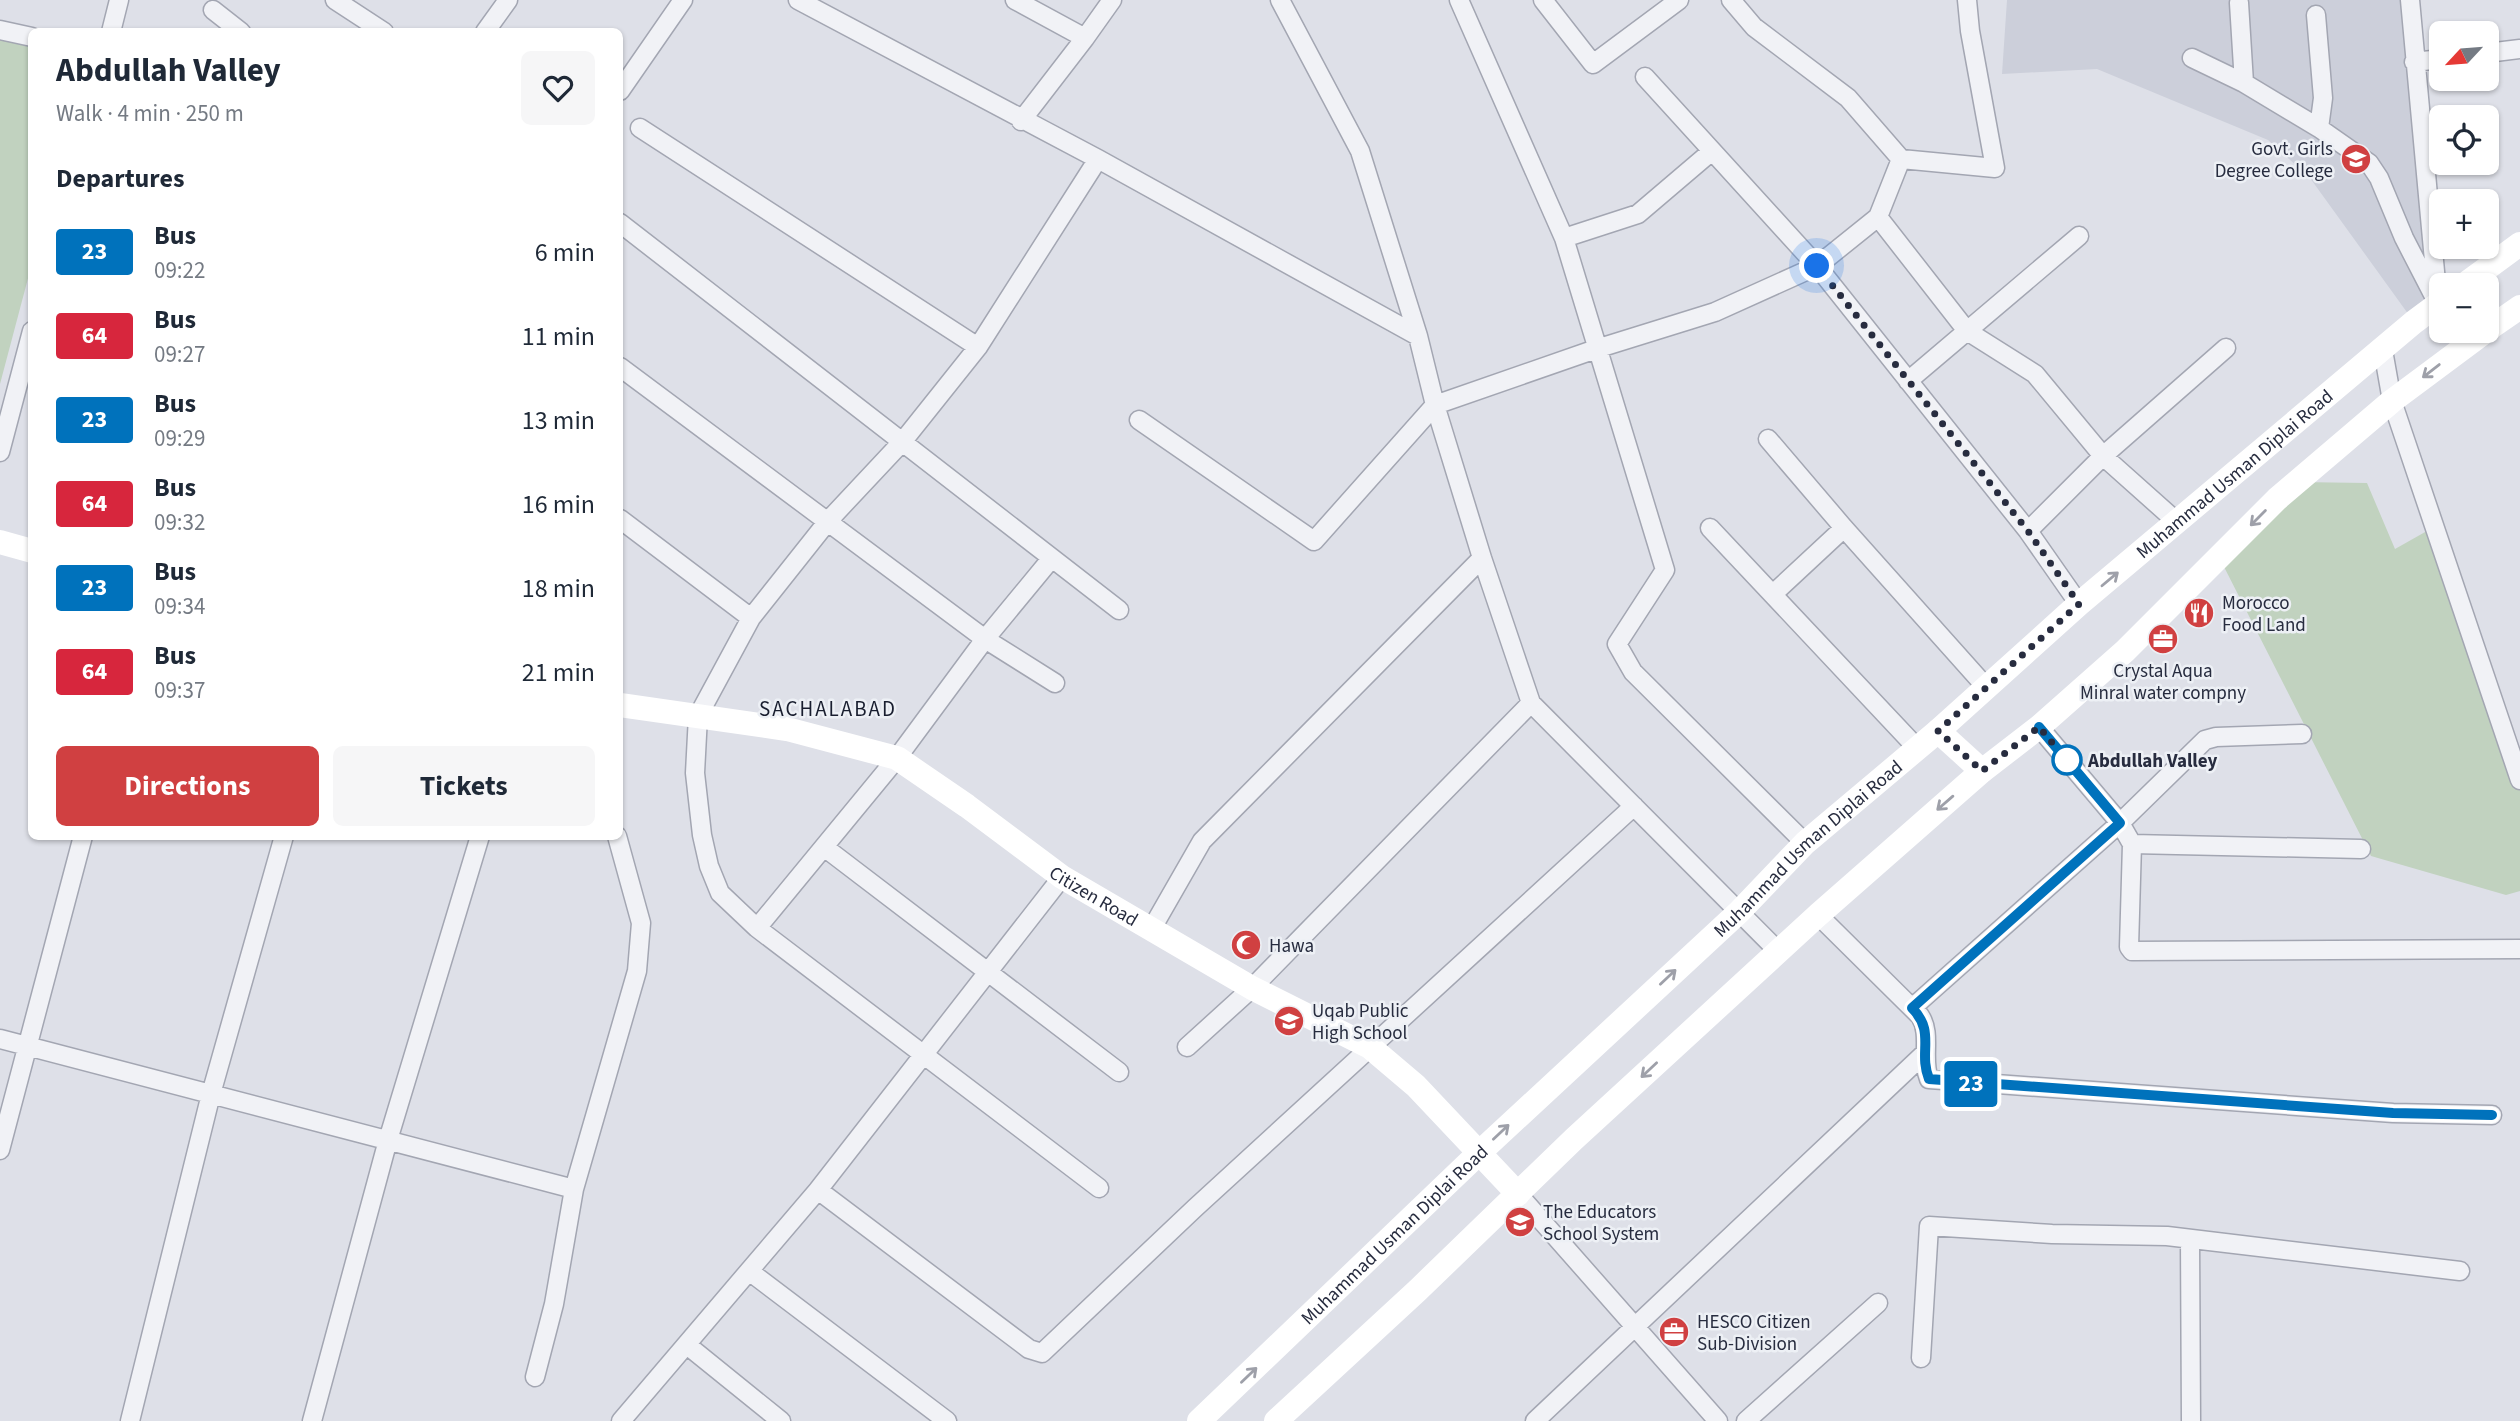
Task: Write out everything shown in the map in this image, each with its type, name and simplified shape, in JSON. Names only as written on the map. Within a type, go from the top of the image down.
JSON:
[{"type":"street","points":[[112,28],[119,0]]},
{"type":"street","points":[[335,0],[378,28]]},
{"type":"street","points":[[488,28],[508,0]]},
{"type":"street","points":[[623,87],[682,0]]},
{"type":"street","points":[[798,0],[827,7],[1021,121],[1098,159],[1418,336]]},
{"type":"street","points":[[1015,0],[1085,38]]},
{"type":"street","points":[[1021,121],[1112,0]]},
{"type":"street","points":[[1280,0],[1360,151],[1418,336],[1435,405],[1482,558],[1531,703],[1778,951]]},
{"type":"street","points":[[1459,0],[1564,238],[1665,570],[1617,645],[1633,672],[1805,843]]},
{"type":"street","points":[[1543,0],[1593,64],[1679,0]]},
{"type":"street","points":[[1731,0],[1755,27],[1848,98],[1901,159],[1994,168],[1967,0]]},
{"type":"street","points":[[2410,0],[2437,273]]},
{"type":"street","points":[[2239,3],[2244,83]]},
{"type":"street","points":[[212,10],[236,28]]},
{"type":"street","points":[[2316,15],[2323,98],[2319,128]]},
{"type":"street","points":[[0,30],[28,36]]},
{"type":"street","points":[[2499,52],[2520,49]]},
{"type":"street","points":[[2192,58],[2244,83],[2319,128],[2369,163],[2379,178],[2404,238],[2429,283]]},
{"type":"street","points":[[2414,62],[2429,60]]},
{"type":"street","points":[[1645,77],[1817,266],[2028,531],[2079,604]]},
{"type":"street","points":[[640,128],[978,347]]},
{"type":"street","points":[[1564,238],[1638,214],[1712,152]]},
{"type":"street","points":[[1098,159],[978,347],[903,441],[828,521],[751,618],[698,716],[695,773],[702,835],[709,866],[720,893],[757,928],[1099,1188]]},
{"type":"street","points":[[1139,420],[1314,541],[1435,405],[1596,349],[1715,312],[1817,266],[1878,217],[1901,159]]},
{"type":"street","points":[[1878,217],[1967,331],[2035,374],[2103,456],[2177,522]]},
{"type":"street","points":[[623,225],[1119,610]]},
{"type":"street","points":[[1908,381],[2079,236]]},
{"type":"street","points":[[2480,273],[2520,244]]},
{"type":"street","points":[[2499,321],[2519,308]]},
{"type":"street","name":"Muhammad Usman Diplai Road","points":[[1199,1421],[1479,1153],[1740,912],[1805,843],[1938,731],[2079,604],[2429,312]]},
{"type":"street","points":[[1276,1421],[1778,951],[1982,771],[2039,727],[2125,651],[2277,499],[2392,401],[2469,343]]},
{"type":"street","points":[[0,452],[28,346]]},
{"type":"street","points":[[2028,531],[2103,456],[2226,348]]},
{"type":"street","points":[[2383,350],[2392,401],[2520,780]]},
{"type":"street","points":[[623,370],[985,639],[1055,683]]},
{"type":"street","points":[[1768,439],[1986,687]]},
{"type":"street","points":[[623,521],[751,618]]},
{"type":"street","points":[[1710,528],[1917,748]]},
{"type":"street","points":[[1773,594],[1844,528]]},
{"type":"street","points":[[0,542],[28,550]]},
{"type":"street","points":[[1151,930],[1202,841],[1482,558]]},
{"type":"street","points":[[757,928],[897,758],[985,639],[1051,559]]},
{"type":"street","points":[[1187,1047],[1252,988],[1531,703]]},
{"type":"street","name":"Citizen Road","points":[[623,705],[787,729],[897,758],[1062,877],[1252,988],[1370,1047],[1416,1086],[1517,1194]]},
{"type":"street","points":[[2039,727],[2120,823],[2132,844],[2129,947],[2135,952],[2520,949]]},
{"type":"street","points":[[1938,731],[1982,771]]},
{"type":"street","points":[[1912,1008],[2120,823],[2205,740],[2216,737],[2302,734]]},
{"type":"street","points":[[818,1190],[1028,1349],[1042,1353],[1370,1047],[1634,806]]},
{"type":"street","points":[[0,1150],[82,840]]},
{"type":"street","points":[[130,1421],[211,1094],[283,840]]},
{"type":"street","points":[[312,1421],[387,1140],[479,840]]},
{"type":"street","points":[[535,1377],[554,1304],[574,1189],[637,971],[641,923],[618,840]]},
{"type":"street","points":[[2132,844],[2361,849]]},
{"type":"street","points":[[824,846],[1119,1072]]},
{"type":"street","points":[[621,1421],[818,1190],[1062,877]]},
{"type":"street","points":[[1818,915],[1924,1022],[1925,1070],[1929,1079],[1937,1082],[2393,1113],[2492,1115]]},
{"type":"street","points":[[0,1039],[574,1189]]},
{"type":"street","points":[[1535,1421],[1925,1053]]},
{"type":"street","points":[[1517,1194],[1718,1421]]},
{"type":"street","points":[[1921,1358],[1929,1226],[2052,1234],[2167,1236],[2460,1271]]},
{"type":"street","points":[[2190,1240],[2191,1421]]},
{"type":"street","points":[[749,1271],[947,1421]]},
{"type":"street","points":[[1746,1421],[1878,1303]]},
{"type":"street","points":[[687,1345],[781,1421]]},
{"type":"shaded area","name":"Govt. Girls Degree College","points":[[2007,0],[2410,0],[2429,206],[2429,259],[2434,259],[2435,273],[2429,273],[2429,311],[2414,322],[2310,178],[2268,140],[2097,69],[2002,74]]},
{"type":"green space","points":[[0,37],[28,43],[28,278],[0,384]]},
{"type":"green space","points":[[2297,482],[2367,483],[2395,549],[2434,527],[2520,780],[2520,891],[2506,895],[2371,856],[2219,557]]},
{"type":"bus line","name":"23","points":[[2039,727],[2120,823],[1912,1008],[1924,1022],[1925,1070],[1929,1079],[1937,1082],[2393,1113],[2492,1115]]},
{"type":"place","name":"Govt. Girls Degree College","points":[[2356,159]]},
{"type":"place","name":"Morocco Food Land","points":[[2199,613]]},
{"type":"place","name":"Crystal Aqua Minral water compny","points":[[2163,639]]},
{"type":"place","name":"Abdullah Valley","points":[[2067,760]]},
{"type":"place","name":"Hawa","points":[[1246,945]]},
{"type":"place","name":"Uqab Public High School","points":[[1289,1021]]},
{"type":"place","name":"The Educators School System","points":[[1520,1222]]},
{"type":"place","name":"HESCO Citizen Sub-Division","points":[[1674,1332]]},
{"type":"district","name":"SACHALABAD","points":[[828,709]]},
{"type":"route","points":[[1817,266],[2028,531],[2079,604],[1938,731],[1982,771],[2039,727],[2071,765],[2067,760]]}]
